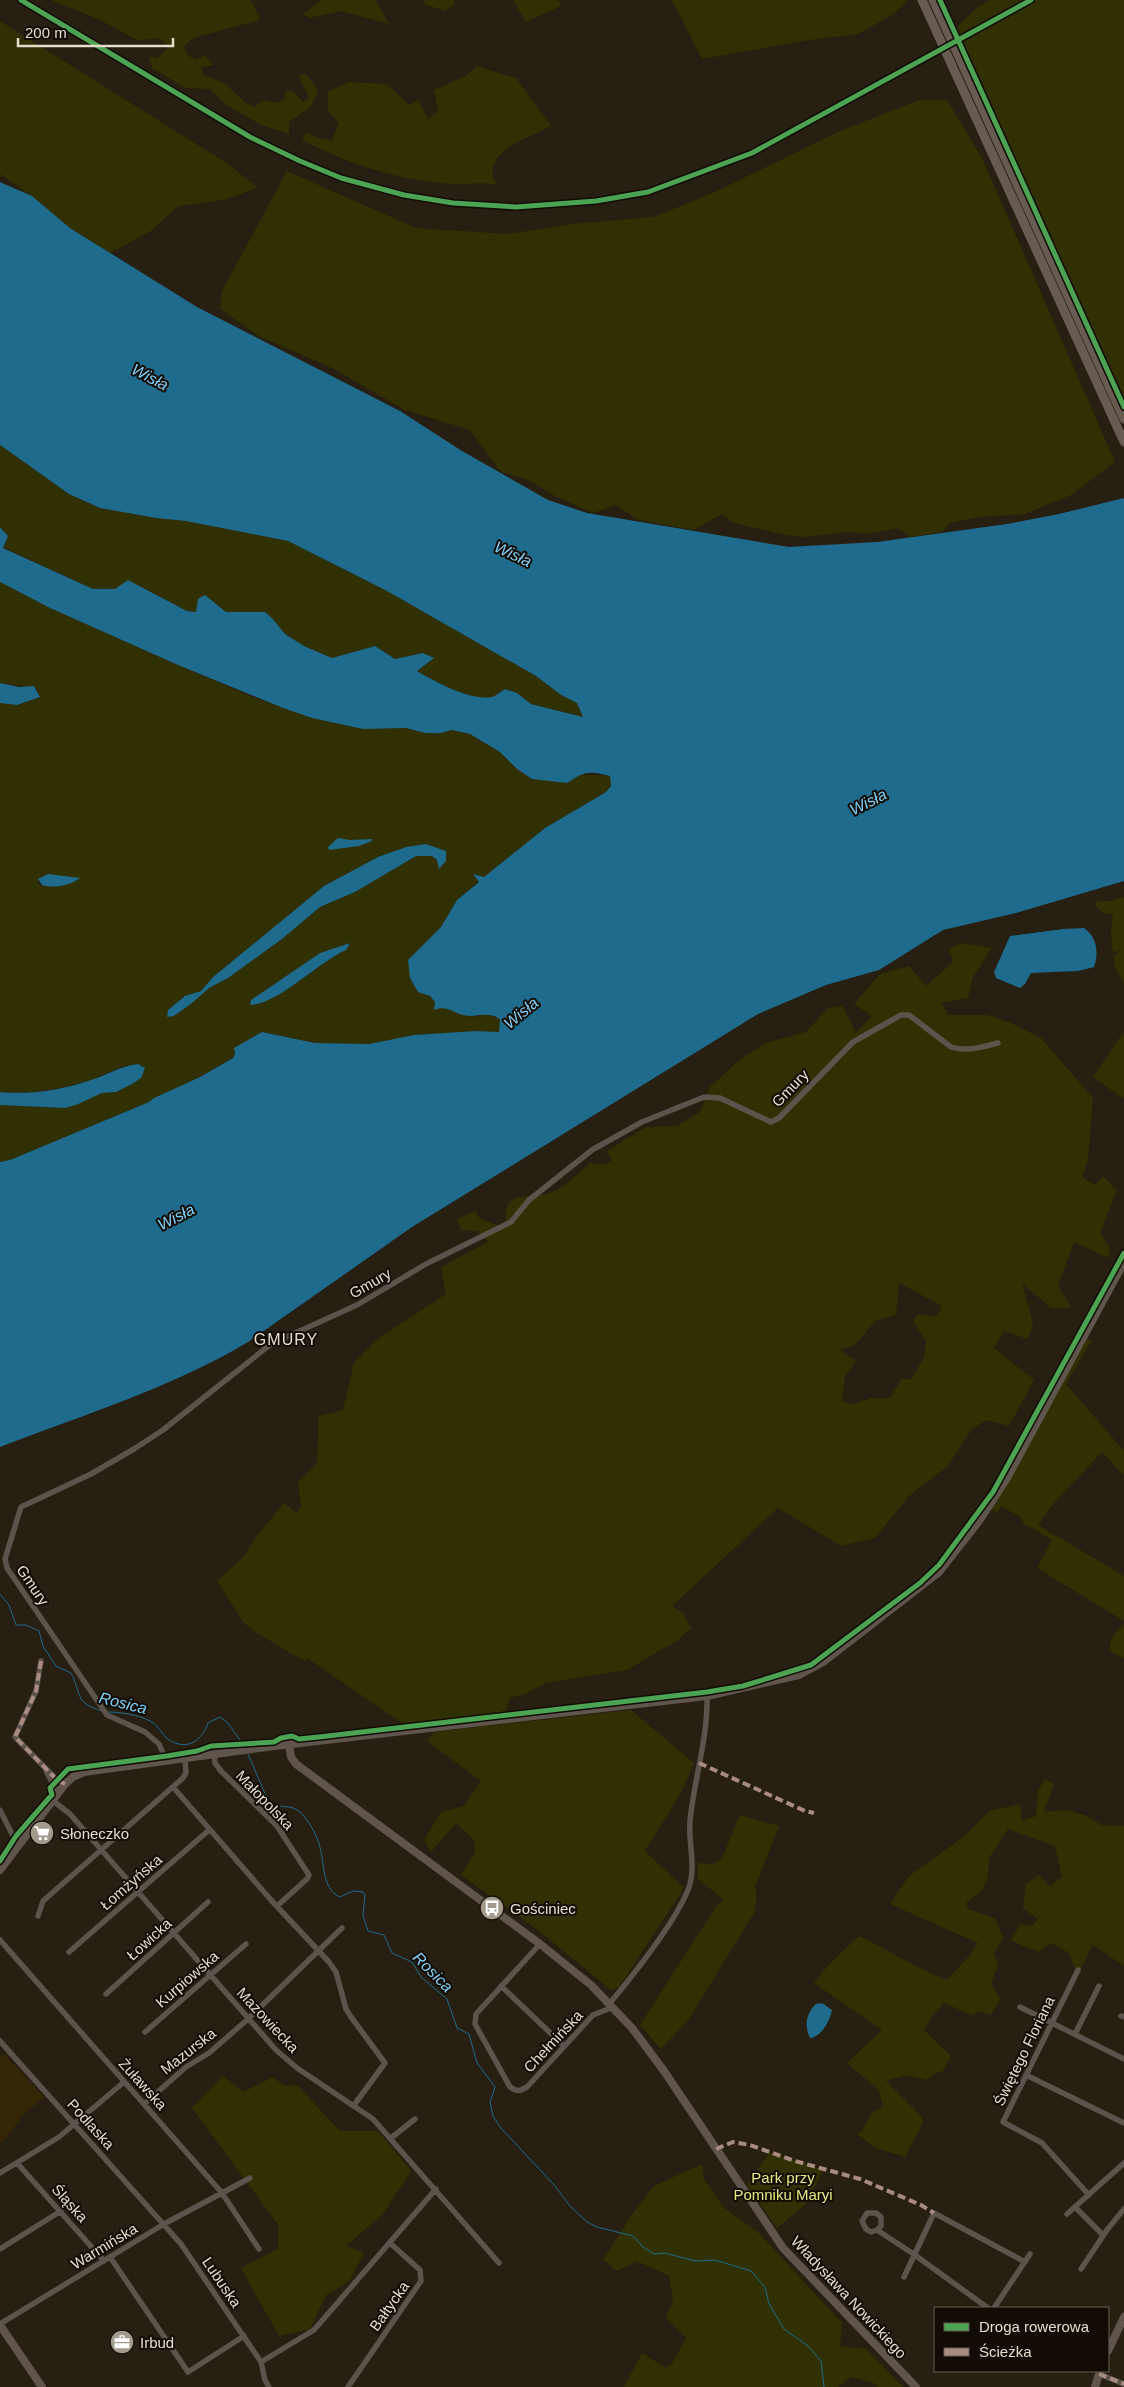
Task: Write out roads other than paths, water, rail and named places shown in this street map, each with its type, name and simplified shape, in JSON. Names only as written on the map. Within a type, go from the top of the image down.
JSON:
[{"type":"main road","points":[[922,0],[1124,442]]},
{"type":"main road","points":[[933,0],[1124,419]]},
{"type":"street","name":"Gmury","points":[[166,1760],[159,1744],[145,1732],[107,1715],[7,1568],[5,1559],[21,1506],[92,1474],[134,1449],[163,1430],[271,1344],[357,1305],[426,1264],[511,1222],[529,1200],[592,1150],[642,1122],[704,1097],[720,1098],[772,1122],[779,1118],[853,1042],[901,1015],[909,1015],[951,1047],[957,1049],[978,1049],[998,1042]]},
{"type":"street","points":[[0,1870],[65,1784],[73,1777],[84,1772],[238,1750],[707,1696],[771,1682],[813,1669],[922,1587],[943,1568],[998,1491],[1124,1262]]},
{"type":"street","points":[[41,1662],[36,1691],[15,1737],[57,1780],[65,1784]]},
{"type":"street","points":[[289,1744],[291,1757],[296,1764],[540,1944],[612,2005],[671,1919],[690,1885],[692,1862],[690,1820],[706,1722],[707,1696]]},
{"type":"street","name":"Małopolska","points":[[214,1754],[216,1763],[221,1771],[277,1826],[309,1875],[277,1906]]},
{"type":"street","points":[[38,1916],[43,1901],[173,1787],[186,1773],[185,1758]]},
{"type":"street","points":[[44,1767],[58,1793]]},
{"type":"street","points":[[173,1787],[277,1906],[319,1950],[336,1972],[346,2009],[385,2063],[354,2105]]},
{"type":"street","name":"Mazowiecka","points":[[52,1800],[70,1814],[137,1893],[288,2062],[373,2119],[499,2263]]},
{"type":"street","points":[[0,1810],[18,1846]]},
{"type":"street","name":"Łomżyńska","points":[[68,1952],[209,1830]]},
{"type":"street","name":"Łowicka","points":[[106,1994],[208,1902]]},
{"type":"street","points":[[248,2019],[342,1928]]},
{"type":"street","name":"Żuławska","points":[[0,1940],[222,2193],[260,2249]]},
{"type":"street","name":"Kurpiowska","points":[[145,2032],[246,1944]]},
{"type":"street","name":"Chełmińska","points":[[540,1944],[476,2014],[475,2024],[510,2087],[520,2091],[527,2087],[593,2015],[612,2005]]},
{"type":"street","name":"Świętego Floriana","points":[[1078,1970],[1003,2122],[1042,2144],[1089,2195]]},
{"type":"street","points":[[501,1986],[564,2046]]},
{"type":"street","points":[[1075,2034],[1099,1986]]},
{"type":"street","name":"Władysława Nowickiego","points":[[612,2005],[656,2059],[783,2248],[916,2387]]},
{"type":"street","points":[[1020,2007],[1124,2059]]},
{"type":"street","name":"Mazurska","points":[[144,2104],[186,2067],[209,2053],[248,2019]]},
{"type":"street","name":"Podlaska","points":[[0,2041],[164,2224]]},
{"type":"street","points":[[1026,2075],[1124,2123]]},
{"type":"street","points":[[0,2174],[76,2125],[124,2082]]},
{"type":"street","points":[[391,2138],[415,2118]]},
{"type":"street","name":"Śląska","points":[[17,2163],[104,2261]]},
{"type":"street","points":[[1067,2214],[1124,2164]]},
{"type":"street","name":"Warmińska","points":[[0,2324],[164,2224],[250,2178]]},
{"type":"street","points":[[269,2387],[265,2380],[261,2362],[314,2330],[436,2189]]},
{"type":"street","points":[[1075,2207],[1103,2235]]},
{"type":"street","points":[[1081,2269],[1103,2235],[1124,2209]]},
{"type":"street","points":[[0,2249],[61,2211]]},
{"type":"street","points":[[904,2277],[934,2213],[1025,2262]]},
{"type":"street","name":"Lubuska","points":[[164,2224],[192,2259],[261,2362]]},
{"type":"street","points":[[877,2230],[987,2307]]},
{"type":"street","name":"Bałtycka","points":[[348,2387],[421,2281],[420,2270],[390,2243]]},
{"type":"street","points":[[995,2307],[1030,2254]]},
{"type":"street","points":[[110,2257],[188,2372],[244,2336]]},
{"type":"street","points":[[1109,2349],[1124,2317]]},
{"type":"street","points":[[0,2324],[42,2387]]},
{"type":"street","points":[[1095,2387],[1100,2372],[1124,2384]]},
{"type":"water","name":"Wisła","points":[[0,182],[32,196],[70,228],[197,307],[400,411],[462,451],[548,500],[587,513],[789,547],[877,542],[1007,524],[1059,514],[1124,498],[1124,881],[1016,913],[943,930],[879,970],[826,985],[758,1014],[412,1227],[248,1342],[158,1387],[0,1447],[0,1162],[10,1160],[149,1102],[200,1077],[233,1058],[235,1054],[234,1048],[262,1032],[315,1043],[369,1044],[414,1035],[476,1031],[499,1032],[500,1019],[496,1017],[488,1015],[469,1016],[444,1008],[434,1010],[435,1002],[430,996],[418,992],[410,978],[408,960],[441,927],[457,900],[479,882],[473,874],[484,877],[545,828],[606,792],[611,786],[610,776],[596,773],[583,774],[567,783],[532,779],[517,769],[500,752],[470,734],[452,730],[441,733],[425,733],[406,728],[363,729],[312,718],[178,665],[50,608],[0,582],[0,527],[8,536],[3,548],[93,589],[115,589],[128,580],[187,611],[196,612],[198,599],[205,595],[226,612],[265,612],[285,634],[304,646],[332,658],[375,646],[395,659],[423,653],[434,658],[417,671],[453,690],[474,696],[492,697],[505,689],[517,693],[531,704],[583,717],[577,703],[561,695],[536,676],[387,591],[288,541],[186,521],[156,518],[100,508],[69,494],[0,445]]},
{"type":"water","points":[[0,683],[19,687],[34,686],[40,697],[17,705],[0,703]]},
{"type":"water","points":[[338,838],[350,840],[372,839],[372,841],[359,846],[329,850],[328,847]]},
{"type":"water","points":[[426,844],[446,851],[446,861],[439,869],[437,860],[432,856],[416,856],[355,892],[320,907],[282,939],[228,978],[209,988],[174,1016],[167,1017],[168,1010],[185,996],[201,991],[213,977],[324,886],[378,857],[406,847]]},
{"type":"water","points":[[48,874],[80,878],[62,886],[51,887],[42,885],[38,879]]},
{"type":"water","points":[[1084,928],[1092,936],[1096,946],[1094,967],[1078,971],[1031,973],[1025,984],[1020,988],[996,978],[994,972],[1010,936]]},
{"type":"water","points":[[350,943],[346,950],[273,998],[250,1005],[251,1000],[320,953]]},
{"type":"water","points":[[138,1064],[145,1068],[141,1078],[132,1084],[116,1092],[102,1093],[76,1105],[65,1108],[0,1105],[0,1092],[23,1093],[57,1089],[80,1084]]},
{"type":"water","points":[[822,2003],[832,2010],[831,2014],[822,2031],[810,2038],[807,2029],[808,2016],[816,2004]]},
{"type":"waterway","name":"Rosica","points":[[0,1594],[9,1605],[16,1625],[26,1625],[39,1631],[43,1646],[56,1666],[71,1673],[83,1701],[87,1705],[102,1711]]},
{"type":"waterway","name":"Rosica","points":[[108,1712],[130,1714],[146,1719],[156,1725],[169,1740],[182,1745],[198,1739],[208,1723],[220,1717],[227,1722],[246,1748]]},
{"type":"waterway","name":"Rosica","points":[[248,1754],[269,1803],[297,1810],[304,1816],[314,1832],[321,1851],[327,1881],[334,1893],[340,1897],[353,1891],[363,1892],[365,1895],[363,1915],[368,1931],[384,1935],[392,1953],[412,1962],[421,1977],[447,1999],[457,2028],[469,2034],[477,2063],[495,2087],[490,2102],[493,2116],[500,2127],[555,2186],[570,2206],[587,2222],[597,2227],[633,2236],[643,2247],[654,2254],[665,2253],[695,2261],[715,2260],[751,2271],[765,2287],[769,2304],[784,2329],[808,2346],[821,2361],[824,2387]]},
{"type":"place","name":"Słoneczko","points":[[42,1833]]},
{"type":"place","name":"Gościniec","points":[[492,1908]]},
{"type":"place","name":"Irbud","points":[[122,2342]]},
{"type":"district","name":"GMURY","points":[[286,1339]]},
{"type":"park label","name":"Park przy Pomniku Maryi","points":[[783,2186]]}]
